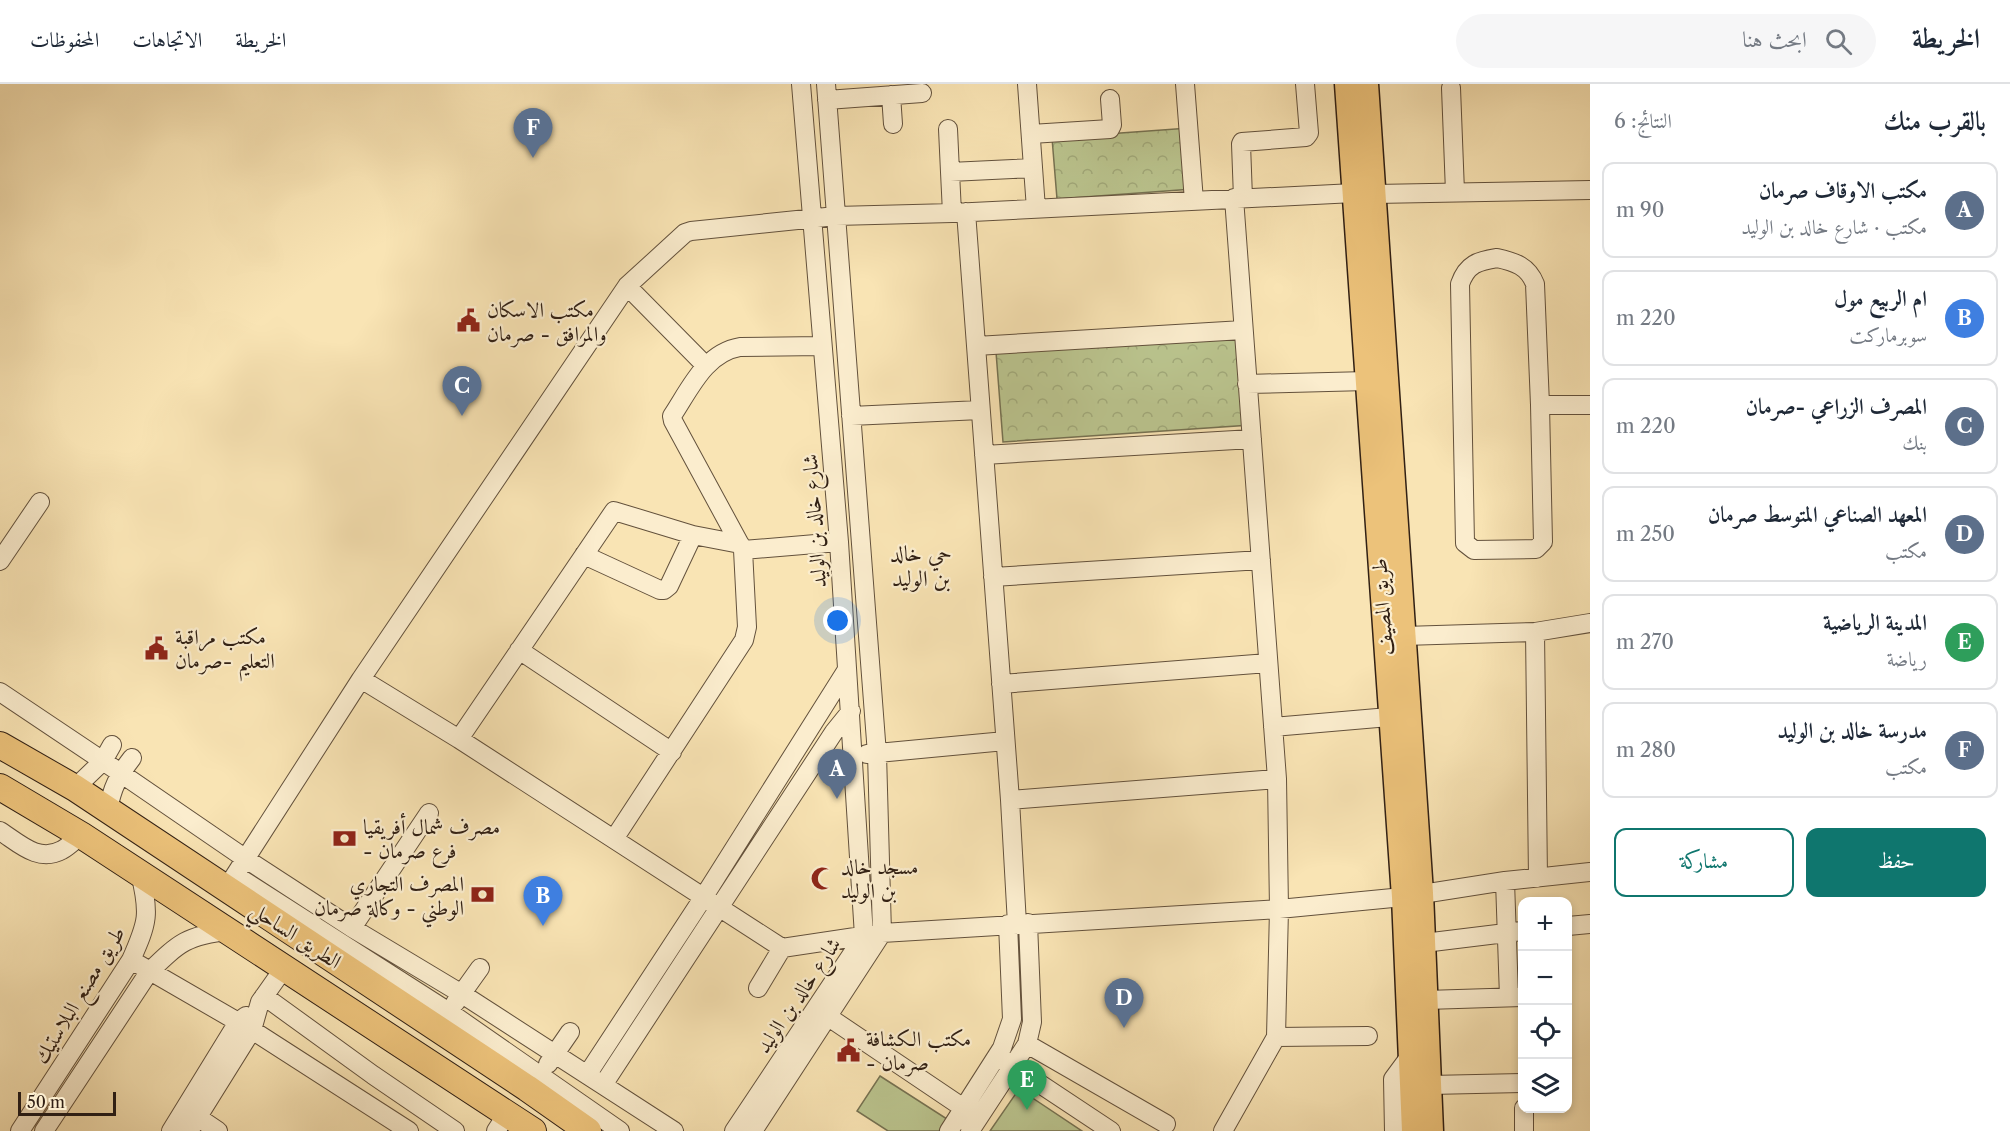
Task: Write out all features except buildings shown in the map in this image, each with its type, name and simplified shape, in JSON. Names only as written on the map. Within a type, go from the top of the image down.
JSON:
[{"type":"highway","name":"الطريق الساحلي","points":[[0,745],[231,882],[441,1019],[534,1081],[588,1131]]},
{"type":"highway","name":"الطريق الساحلي","points":[[0,787],[81,835],[229,931],[501,1123],[533,1131]]},
{"type":"main road","name":"طريق المصيف","points":[[1346,84],[1365,194],[1404,636],[1412,895],[1410,1056],[1413,1131]]},
{"type":"main road","name":"طريق المصيف","points":[[1367,84],[1365,194],[1367,381],[1389,717],[1412,895],[1424,943],[1431,1131]]},
{"type":"street","name":"شارع خالد بن الوليد","points":[[743,1129],[827,1016],[873,935],[846,671],[839,542],[801,84]]},
{"type":"street","points":[[1027,84],[1036,209]]},
{"type":"street","points":[[1185,84],[1194,201]]},
{"type":"street","points":[[1222,1131],[1276,1037],[1279,909],[1277,779],[1244,330],[1238,198],[1241,144],[1242,142],[1306,137],[1309,133],[1305,84]]},
{"type":"street","points":[[1451,87],[1455,192]]},
{"type":"street","points":[[873,935],[877,754],[826,92],[891,95],[922,93]]},
{"type":"street","points":[[891,95],[893,124]]},
{"type":"street","points":[[1031,134],[1110,129],[1112,125],[1110,99]]},
{"type":"street","points":[[948,129],[950,172],[959,213],[976,346],[1018,924],[1032,1022],[1027,1044],[970,1131]]},
{"type":"street","points":[[950,172],[1033,168]]},
{"type":"street","points":[[231,882],[361,679],[627,286],[681,236],[691,231],[836,216],[959,213],[1238,198],[1590,190]]},
{"type":"street","points":[[1497,258],[1523,266],[1532,275],[1535,284],[1540,405],[1542,545],[1536,549],[1474,549],[1465,543],[1460,284],[1463,273],[1484,260],[1497,258]]},
{"type":"street","points":[[627,286],[705,365]]},
{"type":"street","points":[[976,346],[1244,330]]},
{"type":"street","points":[[614,839],[746,636],[742,547],[672,418],[705,365],[732,349],[822,346]]},
{"type":"street","points":[[1248,384],[1367,381]]},
{"type":"street","points":[[1540,405],[1590,405]]},
{"type":"street","points":[[851,416],[980,410]]},
{"type":"street","points":[[984,455],[1252,439]]},
{"type":"street","points":[[0,561],[40,502]]},
{"type":"street","points":[[459,740],[614,511],[742,547],[839,542]]},
{"type":"street","points":[[584,555],[664,590],[669,586],[693,535]]},
{"type":"street","points":[[993,577],[1261,560]]},
{"type":"street","points":[[1404,636],[1535,632],[1590,623]]},
{"type":"street","points":[[1535,632],[1538,878]]},
{"type":"street","points":[[519,651],[672,752]]},
{"type":"street","points":[[1001,684],[1268,663]]},
{"type":"street","points":[[587,1075],[703,898],[846,671]]},
{"type":"street","points":[[361,679],[782,948],[873,935],[1279,909],[1412,895],[1590,872]]},
{"type":"street","points":[[0,692],[121,773],[250,853],[352,928],[462,994],[674,1131]]},
{"type":"street","points":[[603,1085],[834,732],[851,711]]},
{"type":"street","points":[[1273,727],[1389,717]]},
{"type":"street","points":[[816,721],[834,732]]},
{"type":"street","points":[[854,755],[1005,741]]},
{"type":"street","points":[[75,788],[103,761],[112,745]]},
{"type":"street","points":[[108,810],[112,790],[132,758]]},
{"type":"street","points":[[1010,800],[1277,779]]},
{"type":"street","points":[[352,928],[429,813]]},
{"type":"street","points":[[0,831],[36,854],[47,855],[62,850],[81,835]]},
{"type":"street","name":"طريق مصنع البلاستيك","points":[[23,1130],[131,960],[144,931],[147,911],[140,873]]},
{"type":"street","points":[[1426,1000],[1516,997],[1515,932],[1505,882]]},
{"type":"street","points":[[949,1131],[1002,1048],[1012,1019],[1018,924]]},
{"type":"street","points":[[1572,926],[1590,924]]},
{"type":"street","name":"طريق مصنع البلاستيك","points":[[44,1131],[149,972],[168,953],[190,938],[205,933],[229,931]]},
{"type":"street","points":[[1424,943],[1515,932]]},
{"type":"street","name":"شارع خالد بن الوليد","points":[[743,1129],[873,935]]},
{"type":"street","points":[[758,988],[782,948]]},
{"type":"street","points":[[131,960],[245,1026],[409,1131]]},
{"type":"street","points":[[171,1131],[191,1119],[245,1026],[284,968]]},
{"type":"street","points":[[441,1019],[480,968]]},
{"type":"street","points":[[262,999],[454,1131]]},
{"type":"street","points":[[827,1016],[965,1109]]},
{"type":"street","points":[[570,1032],[534,1081],[620,1131]]},
{"type":"street","points":[[1276,1037],[1368,1036]]},
{"type":"street","points":[[1027,1044],[1166,1124]]},
{"type":"street","points":[[997,1056],[1111,1131]]},
{"type":"street","points":[[1394,1131],[1393,1079],[1410,1056]]},
{"type":"street","points":[[1430,1085],[1518,1083]]},
{"type":"street","points":[[1524,1113],[1524,1131]]},
{"type":"street","points":[[191,1119],[218,1131]]},
{"type":"green space","points":[[1189,128],[1193,189],[1057,199],[1052,138]]},
{"type":"green space","points":[[1245,335],[1251,425],[1003,442],[996,352]]},
{"type":"green space","points":[[880,1076],[947,1119],[939,1131],[888,1131],[857,1111]]},
{"type":"green space","points":[[1019,1089],[1082,1131],[990,1131]]},
{"type":"place","name":"مدرسة خالد بن الوليد","points":[[533,158]]},
{"type":"place","name":"مكتب الاسكان والمرافق - صرمان","points":[[469,321]]},
{"type":"place","name":"المصرف الزراعي -صرمان","points":[[462,416]]},
{"type":"place","name":"مكتب مراقبة التعليم -صرمان","points":[[157,648]]},
{"type":"place","name":"مكتب الاوقاف صرمان","points":[[837,799]]},
{"type":"place","name":"مصرف شمال أفريقيا - فرع صرمان","points":[[345,838]]},
{"type":"place","name":"مسجد خالد بن الوليد","points":[[823,878]]},
{"type":"place","name":"المصرف التجاري الوطني - وكالة صرمان","points":[[482,895]]},
{"type":"place","name":"ام الربيع مول","points":[[543,926]]},
{"type":"place","name":"المعهد الصناعي المتوسط صرمان","points":[[1124,1028]]},
{"type":"place","name":"مكتب الكشافة - صرمان","points":[[848,1050]]},
{"type":"place","name":"المدينة الرياضية","points":[[1027,1110]]},
{"type":"district","name":"حي خالد بن الوليد","points":[[921,566]]}]
